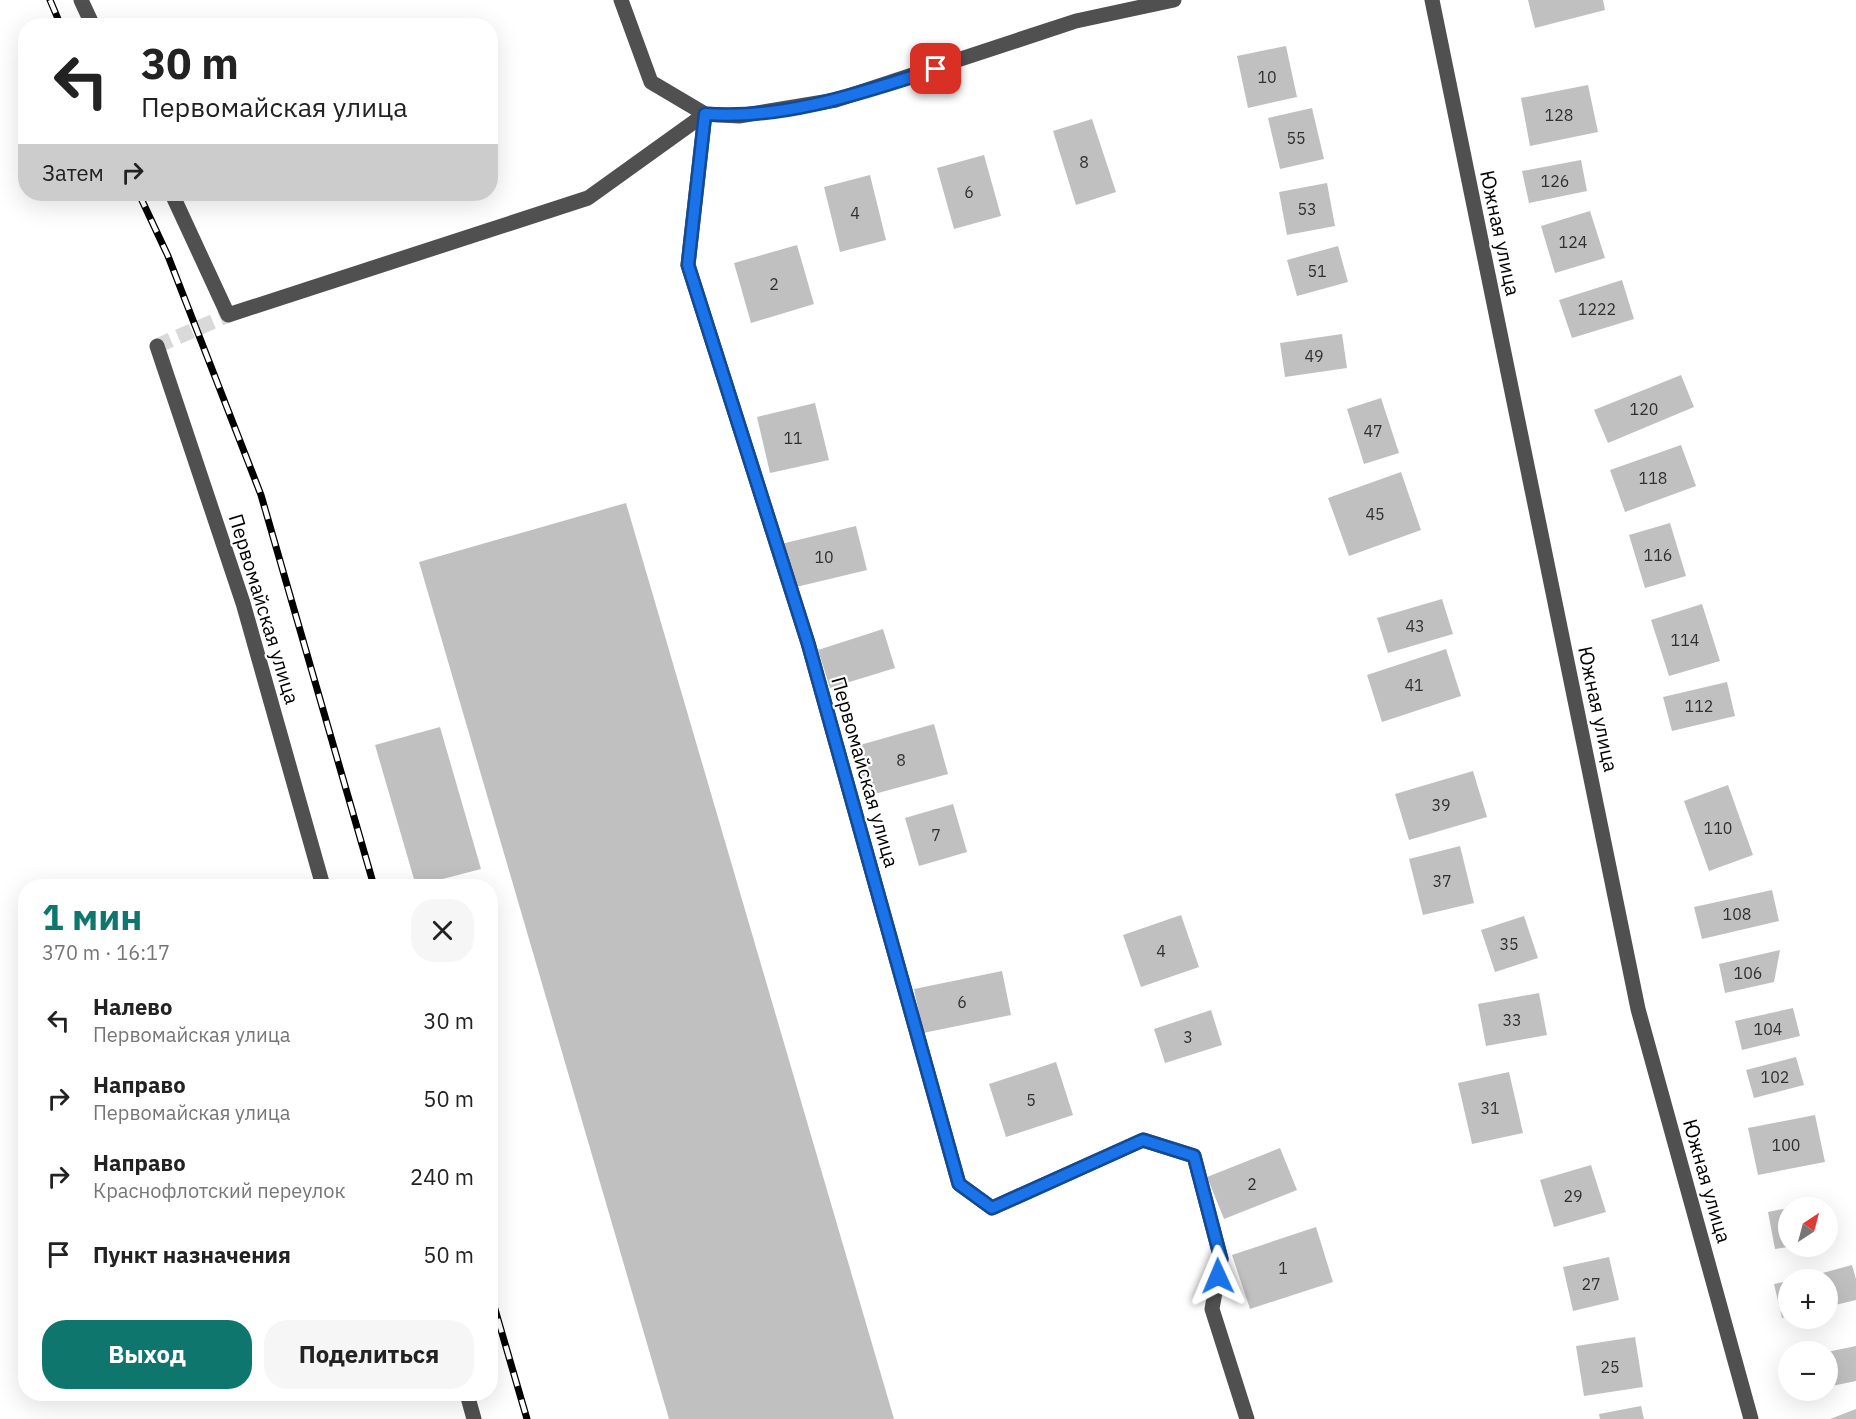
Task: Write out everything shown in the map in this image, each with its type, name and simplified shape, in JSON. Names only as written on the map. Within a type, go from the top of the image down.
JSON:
[{"type":"street","points":[[81,0],[89,18]]},
{"type":"street","points":[[621,0],[651,82],[705,114],[739,116],[836,100],[1076,21],[1174,0]]},
{"type":"street","name":"Южная улица","points":[[1432,0],[1638,1009],[1751,1419]]},
{"type":"street","points":[[174,201],[228,315],[588,198],[705,114]]},
{"type":"street","name":"Первомайская улица","points":[[705,114],[688,265],[808,643],[959,1184],[992,1208],[1143,1140],[1194,1156],[1221,1259],[1212,1309],[1247,1419]]},
{"type":"street","name":"Первомайская улица","points":[[157,346],[243,603],[321,879]]},
{"type":"street","points":[[468,1401],[474,1419]]},
{"type":"building","points":[[1528,0],[1603,0],[1605,10],[1535,28]]},
{"type":"building","points":[[1286,46],[1297,97],[1248,108],[1237,56]]},
{"type":"building","points":[[1588,85],[1598,132],[1530,146],[1521,98]]},
{"type":"building","points":[[1312,108],[1324,159],[1280,169],[1268,118]]},
{"type":"building","points":[[1092,119],[1116,192],[1076,205],[1053,131]]},
{"type":"building","points":[[984,155],[1001,216],[954,229],[937,168]]},
{"type":"building","points":[[1581,160],[1587,191],[1529,203],[1522,171]]},
{"type":"building","points":[[870,175],[886,240],[840,252],[824,187]]},
{"type":"building","points":[[1327,183],[1335,226],[1287,235],[1279,192]]},
{"type":"building","points":[[1590,211],[1605,258],[1555,273],[1541,226]]},
{"type":"building","points":[[797,245],[814,304],[751,323],[734,263]]},
{"type":"building","points":[[1338,246],[1348,282],[1297,296],[1287,260]]},
{"type":"building","points":[[1622,280],[1634,319],[1572,338],[1559,300]]},
{"type":"building","points":[[1342,334],[1347,368],[1285,377],[1280,343]]},
{"type":"building","points":[[1681,375],[1694,407],[1608,443],[1594,410]]},
{"type":"building","points":[[1381,398],[1399,453],[1364,464],[1347,409]]},
{"type":"building","points":[[815,403],[829,460],[770,473],[757,417]]},
{"type":"building","points":[[1681,445],[1696,486],[1625,512],[1610,470]]},
{"type":"building","points":[[1401,472],[1421,530],[1349,556],[1328,498]]},
{"type":"building","points":[[626,503],[894,1419],[669,1419],[419,562]]},
{"type":"building","points":[[1670,523],[1686,576],[1645,588],[1629,535]]},
{"type":"building","points":[[856,526],[867,570],[792,588],[781,544]]},
{"type":"building","points":[[1442,599],[1453,634],[1388,653],[1377,618]]},
{"type":"building","points":[[1702,604],[1720,661],[1669,676],[1651,620]]},
{"type":"building","points":[[883,629],[895,668],[830,688],[818,650]]},
{"type":"building","points":[[1446,649],[1461,696],[1382,722],[1367,675]]},
{"type":"building","points":[[1727,682],[1735,716],[1672,731],[1663,697]]},
{"type":"building","points":[[934,724],[948,774],[867,796],[853,747]]},
{"type":"building","points":[[440,727],[481,869],[443,879],[414,879],[375,745]]},
{"type":"building","points":[[1473,771],[1487,817],[1409,840],[1395,794]]},
{"type":"building","points":[[1728,785],[1753,855],[1709,871],[1684,801]]},
{"type":"building","points":[[953,804],[967,852],[919,866],[905,818]]},
{"type":"building","points":[[1460,846],[1474,903],[1423,915],[1409,859]]},
{"type":"building","points":[[1772,890],[1779,921],[1702,939],[1694,907]]},
{"type":"building","points":[[1181,915],[1199,967],[1141,987],[1123,935]]},
{"type":"building","points":[[1524,916],[1538,958],[1495,972],[1481,930]]},
{"type":"building","points":[[1780,950],[1774,982],[1725,993],[1719,964]]},
{"type":"building","points":[[1002,971],[1011,1015],[923,1033],[914,989]]},
{"type":"building","points":[[1539,993],[1547,1035],[1486,1046],[1478,1004]]},
{"type":"building","points":[[1793,1008],[1800,1036],[1742,1050],[1735,1021]]},
{"type":"building","points":[[1211,1010],[1222,1045],[1165,1063],[1154,1029]]},
{"type":"building","points":[[1796,1057],[1804,1085],[1754,1098],[1746,1070]]},
{"type":"building","points":[[1056,1062],[1073,1115],[1006,1137],[989,1084]]},
{"type":"building","points":[[1509,1072],[1523,1133],[1472,1144],[1458,1083]]},
{"type":"building","points":[[1815,1115],[1825,1162],[1758,1175],[1748,1128]]},
{"type":"building","points":[[1280,1148],[1297,1190],[1224,1219],[1207,1177]]},
{"type":"building","points":[[1591,1165],[1606,1212],[1554,1227],[1540,1180]]},
{"type":"building","points":[[1778,1210],[1778,1249],[1775,1249],[1768,1212]]},
{"type":"building","points":[[1316,1227],[1333,1282],[1250,1309],[1232,1255]]},
{"type":"building","points":[[1609,1257],[1619,1300],[1573,1311],[1563,1267]]},
{"type":"building","points":[[1852,1265],[1856,1279],[1856,1300],[1838,1304],[1837,1269]]},
{"type":"building","points":[[1778,1283],[1778,1301],[1774,1284]]},
{"type":"building","points":[[1635,1337],[1643,1387],[1584,1396],[1576,1346]]},
{"type":"building","points":[[1856,1346],[1856,1381],[1838,1385],[1838,1350]]},
{"type":"building","points":[[1641,1406],[1644,1419],[1600,1419],[1599,1414]]},
{"type":"building","points":[[1856,1409],[1856,1419],[1830,1419]]},
{"type":"tunnel","points":[[157,346],[228,315]]},
{"type":"railway","points":[[50,0],[58,18]]},
{"type":"railway","points":[[142,201],[168,256],[261,495],[372,879]]},
{"type":"railway","points":[[498,1319],[527,1419]]},
{"type":"route","points":[[936,69],[836,100],[739,116],[705,114],[688,265],[808,643],[959,1184],[992,1208],[1143,1140],[1194,1156],[1221,1259],[1218,1276]]}]
